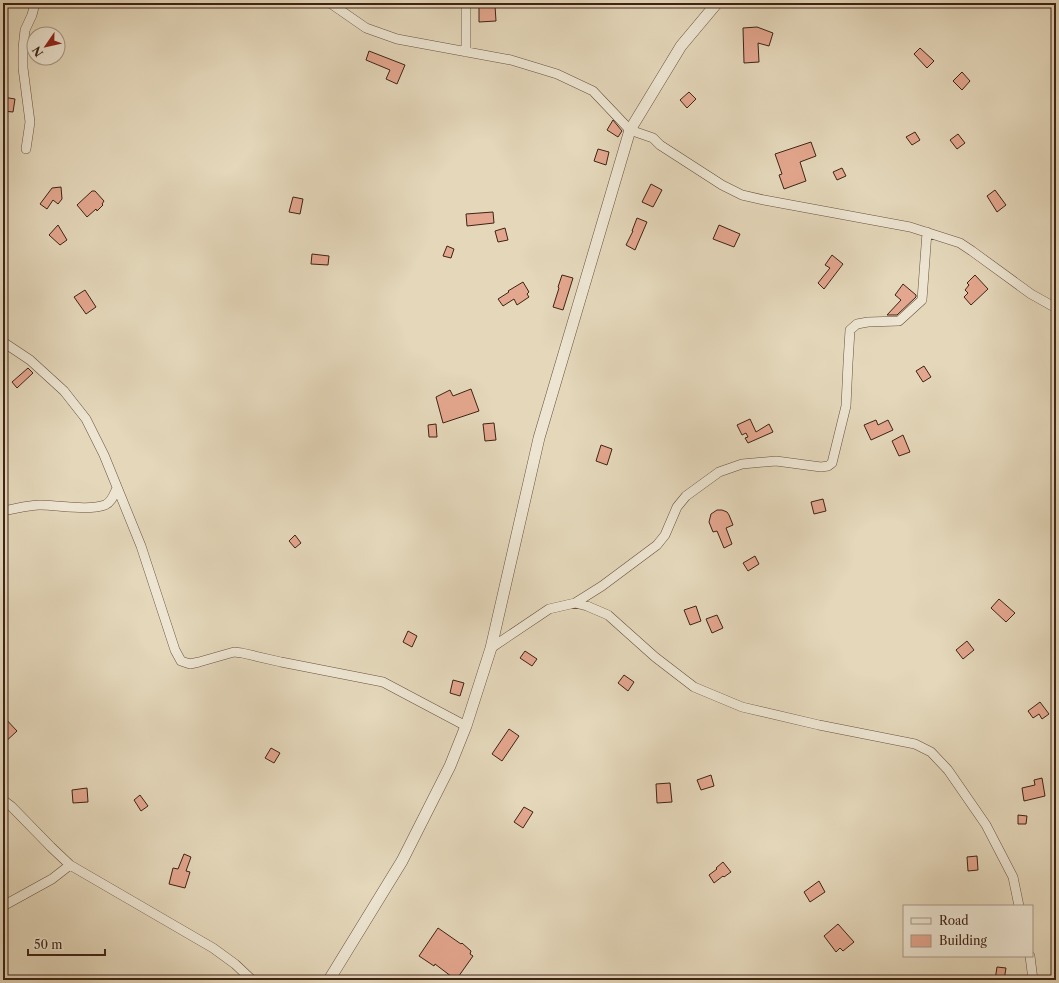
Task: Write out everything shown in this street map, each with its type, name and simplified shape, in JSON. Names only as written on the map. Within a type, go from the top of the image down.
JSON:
[{"type":"street","points":[[26,149],[30,122],[23,68],[23,48],[25,30],[32,15],[35,3]]},
{"type":"street","points":[[330,3],[366,28],[398,39],[511,60],[557,74],[593,91],[630,130],[653,138],[660,145],[722,185],[742,194],[764,200],[910,227],[960,244],[1031,294],[1056,308]]},
{"type":"street","points":[[466,3],[466,52]]},
{"type":"street","points":[[329,980],[402,861],[450,766],[466,726],[491,648],[539,438],[630,130],[681,46],[717,3]]},
{"type":"street","points":[[491,648],[550,609],[575,603],[602,586],[657,545],[666,535],[677,507],[686,496],[719,472],[742,464],[776,461],[821,467],[828,466],[832,463],[846,406],[850,330],[857,324],[868,322],[899,321],[922,300],[927,232]]},
{"type":"street","points":[[3,342],[30,360],[64,391],[86,419],[104,455],[141,546],[175,650],[181,661],[190,664],[234,652],[383,682],[466,726]]},
{"type":"street","points":[[3,511],[38,505],[93,508],[109,503],[117,488]]},
{"type":"street","points":[[575,603],[587,606],[608,615],[655,658],[694,687],[742,707],[819,725],[915,744],[931,752],[948,770],[986,825],[1013,877],[1019,905]]},
{"type":"street","points":[[3,800],[11,806],[70,865],[213,948],[235,964],[252,980]]},
{"type":"street","points":[[3,906],[52,879],[70,865]]},
{"type":"street","points":[[1030,957],[1033,980]]},
{"type":"building","points":[[495,6],[496,21],[479,22],[479,7]]},
{"type":"building","points":[[757,27],[773,33],[769,46],[758,43],[759,62],[744,63],[743,28]]},
{"type":"building","points":[[920,48],[934,61],[927,68],[914,54]]},
{"type":"building","points":[[369,51],[405,65],[397,84],[386,79],[390,70],[366,60]]},
{"type":"building","points":[[962,72],[970,81],[962,90],[953,81]]},
{"type":"building","points":[[689,92],[696,99],[687,108],[680,100]]},
{"type":"building","points":[[3,97],[15,99],[13,112],[3,111]]},
{"type":"building","points":[[613,120],[622,131],[618,137],[607,130]]},
{"type":"building","points":[[915,132],[920,140],[912,145],[906,137]]},
{"type":"building","points":[[958,134],[965,143],[957,149],[950,140]]},
{"type":"building","points":[[811,142],[816,156],[800,162],[806,181],[784,189],[779,175],[782,174],[775,154]]},
{"type":"building","points":[[598,149],[609,152],[606,165],[594,161]]},
{"type":"building","points":[[842,168],[846,176],[837,180],[833,172]]},
{"type":"building","points":[[651,184],[662,190],[653,207],[642,202]]},
{"type":"building","points":[[61,187],[62,199],[58,204],[53,200],[47,209],[40,204],[52,188]]},
{"type":"building","points":[[995,190],[1006,205],[997,212],[987,196]]},
{"type":"building","points":[[92,191],[95,191],[104,201],[102,204],[103,205],[97,211],[96,209],[87,217],[77,205]]},
{"type":"building","points":[[293,197],[303,199],[300,214],[289,212]]},
{"type":"building","points":[[493,212],[494,223],[467,226],[466,214]]},
{"type":"building","points":[[637,218],[647,222],[635,250],[626,245],[633,231]]},
{"type":"building","points":[[58,225],[67,240],[60,245],[49,235]]},
{"type":"building","points":[[719,225],[740,234],[734,247],[713,239]]},
{"type":"building","points":[[505,228],[508,240],[498,242],[495,231]]},
{"type":"building","points":[[447,246],[454,249],[451,258],[443,256]]},
{"type":"building","points":[[312,254],[329,256],[328,265],[311,264]]},
{"type":"building","points":[[832,255],[843,264],[824,289],[818,283],[830,268],[825,265]]},
{"type":"building","points":[[562,275],[573,278],[563,310],[553,307]]},
{"type":"building","points":[[975,275],[988,289],[971,305],[964,297],[968,293],[965,290],[969,285],[967,283]]},
{"type":"building","points":[[523,282],[529,292],[527,294],[529,297],[517,305],[514,299],[503,306],[498,299]]},
{"type":"building","points":[[903,284],[916,295],[916,297],[897,315],[887,315],[901,300],[895,295]]},
{"type":"building","points":[[85,290],[96,307],[86,314],[74,297]]},
{"type":"building","points":[[924,366],[931,377],[923,382],[916,371]]},
{"type":"building","points":[[28,368],[33,373],[17,388],[12,382]]},
{"type":"building","points":[[471,389],[479,411],[443,423],[436,397],[450,390],[453,396]]},
{"type":"building","points":[[750,419],[756,432],[769,424],[773,432],[748,443],[745,438],[748,437],[746,433],[742,435],[737,425]]},
{"type":"building","points":[[876,420],[878,425],[888,420],[893,430],[871,440],[864,425]]},
{"type":"building","points":[[494,423],[496,440],[485,441],[483,424]]},
{"type":"building","points":[[436,424],[437,437],[429,437],[428,425]]},
{"type":"building","points":[[903,435],[910,452],[899,456],[892,441]]},
{"type":"building","points":[[601,445],[612,449],[607,465],[596,461]]},
{"type":"building","points":[[823,499],[826,511],[814,514],[811,502]]},
{"type":"building","points":[[717,510],[727,512],[733,525],[726,528],[732,544],[724,548],[717,531],[713,532],[709,522],[711,514]]},
{"type":"building","points":[[295,535],[301,543],[295,548],[289,541]]},
{"type":"building","points":[[755,556],[759,564],[748,571],[743,563]]},
{"type":"building","points":[[999,599],[1015,613],[1006,622],[991,608]]},
{"type":"building","points":[[696,606],[701,621],[690,625],[684,610]]},
{"type":"building","points":[[717,615],[723,628],[712,633],[706,619]]},
{"type":"building","points":[[408,631],[417,636],[412,647],[403,642]]},
{"type":"building","points":[[967,641],[974,650],[963,659],[956,650]]},
{"type":"building","points":[[525,651],[537,659],[532,666],[520,658]]},
{"type":"building","points":[[624,675],[634,682],[628,691],[618,683]]},
{"type":"building","points":[[453,680],[464,683],[460,696],[450,693]]},
{"type":"building","points":[[1040,702],[1049,714],[1042,719],[1039,714],[1033,718],[1028,711]]},
{"type":"building","points":[[3,716],[17,731],[3,744]]},
{"type":"building","points":[[509,729],[519,736],[502,761],[492,754]]},
{"type":"building","points":[[271,748],[280,753],[274,763],[265,758]]},
{"type":"building","points":[[711,775],[714,786],[701,790],[697,780]]},
{"type":"building","points":[[1042,778],[1045,796],[1024,801],[1022,788],[1035,785],[1034,780]]},
{"type":"building","points":[[670,783],[672,802],[657,803],[656,784]]},
{"type":"building","points":[[87,788],[88,802],[73,803],[72,790]]},
{"type":"building","points":[[140,795],[148,806],[141,811],[134,800]]},
{"type":"building","points":[[524,807],[533,812],[523,828],[514,822]]},
{"type":"building","points":[[1018,815],[1027,816],[1026,824],[1018,824]]},
{"type":"building","points":[[184,854],[191,857],[186,871],[190,872],[185,888],[169,884],[173,868],[178,869]]},
{"type":"building","points":[[977,856],[978,870],[968,871],[967,857]]},
{"type":"building","points":[[723,862],[731,872],[714,883],[709,875]]},
{"type":"building","points":[[819,881],[825,892],[810,902],[804,892]]},
{"type":"building","points":[[838,924],[854,942],[843,951],[840,948],[836,952],[824,936]]},
{"type":"building","points":[[438,928],[461,944],[462,943],[471,951],[470,954],[473,956],[456,980],[435,964],[434,966],[419,956]]},
{"type":"building","points":[[997,967],[1006,968],[1004,980],[995,980]]}]
